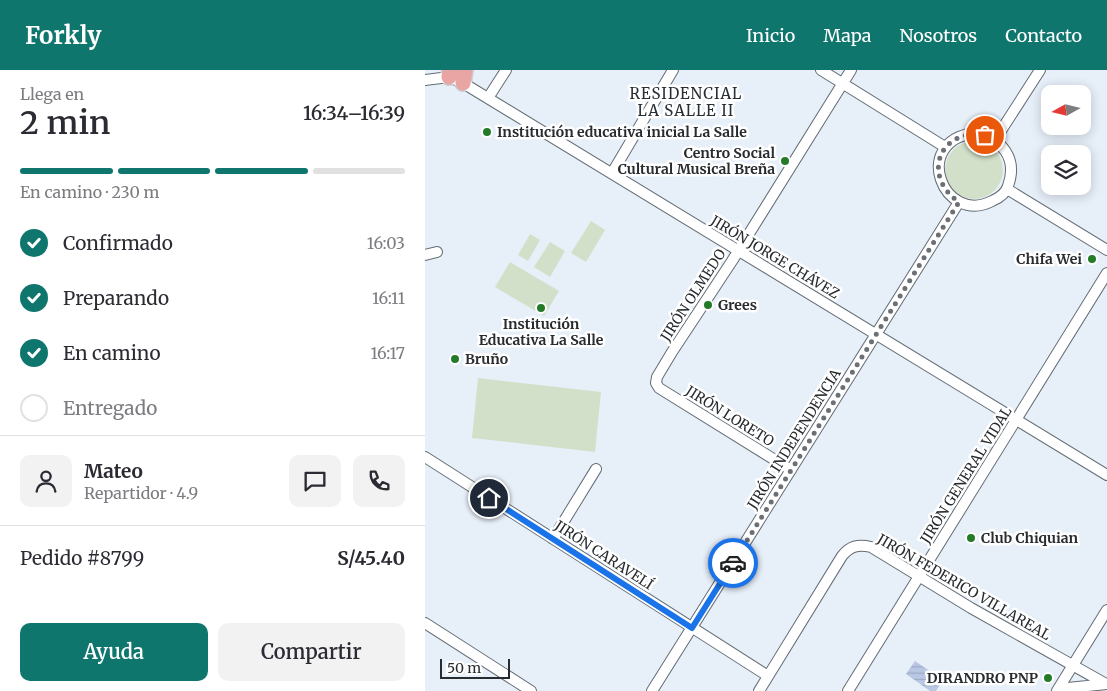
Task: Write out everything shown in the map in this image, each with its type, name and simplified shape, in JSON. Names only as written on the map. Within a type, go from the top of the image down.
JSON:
[{"type":"street","points":[[488,98],[506,70]]},
{"type":"street","points":[[612,173],[673,70]]},
{"type":"street","points":[[821,70],[945,147]]},
{"type":"street","name":"JIRÓN OLMEDO","points":[[656,383],[657,377],[672,352],[739,250],[851,70]]},
{"type":"street","points":[[995,140],[1039,70]]},
{"type":"street","name":"JIRÓN JORGE CHÁVEZ","points":[[425,80],[449,73],[464,76],[488,98],[1107,475]]},
{"type":"street","points":[[975,133],[995,140],[1005,150],[1011,162],[1011,176],[1007,189],[998,198],[986,204],[973,206],[959,202],[943,188],[939,178],[940,156],[945,147],[964,135],[975,133]]},
{"type":"street","points":[[1007,189],[1107,250]]},
{"type":"street","name":"JIRÓN INDEPENDENCIA","points":[[652,691],[959,202]]},
{"type":"street","points":[[425,255],[437,252]]},
{"type":"street","name":"JIRÓN GENERAL VIDAL","points":[[848,691],[1107,273]]},
{"type":"street","name":"JIRÓN LORETO","points":[[656,383],[659,388],[791,470]]},
{"type":"street","name":"JIRÓN CARAVELÍ","points":[[425,457],[768,676]]},
{"type":"street","points":[[553,539],[596,469]]},
{"type":"street","name":"JIRÓN FEDERICO VILLAREAL","points":[[759,691],[847,550],[853,546],[863,545],[871,547],[971,608],[1106,684]]},
{"type":"street","points":[[1058,690],[1107,610]]},
{"type":"street","points":[[425,623],[531,691]]},
{"type":"street","points":[[1058,690],[1106,684]]},
{"type":"green space","points":[[974,141],[985,143],[998,154],[1003,170],[1001,181],[990,194],[974,199],[963,197],[950,186],[945,170],[947,159],[958,146]]},
{"type":"green space","points":[[591,221],[605,230],[586,262],[571,253]]},
{"type":"green space","points":[[530,234],[540,240],[528,261],[518,255]]},
{"type":"green space","points":[[550,242],[565,251],[550,277],[534,267]]},
{"type":"green space","points":[[510,262],[559,291],[544,316],[495,287]]},
{"type":"green space","points":[[478,378],[601,392],[595,452],[472,438]]},
{"type":"water","points":[[915,661],[943,680],[936,691],[930,691],[906,674]]},
{"type":"way so far","points":[[733,563],[959,202],[943,188],[939,178],[940,156],[945,147],[964,135],[975,133],[985,135]]},
{"type":"place","name":"Institución educativa inicial La Salle","points":[[487,132]]},
{"type":"place","name":"Centro Social Cultural Musical Breña","points":[[785,161]]},
{"type":"place","name":"Chifa Wei","points":[[1092,259]]},
{"type":"place","name":"Grees","points":[[708,305]]},
{"type":"place","name":"Institución Educativa La Salle","points":[[541,308]]},
{"type":"place","name":"Bruño","points":[[455,359]]},
{"type":"place","name":"Club Chiquian","points":[[971,538]]},
{"type":"place","name":"DIRANDRO PNP","points":[[1048,678]]},
{"type":"district","name":"RESIDENCIAL LA SALLE II","points":[[686,102]]},
{"type":"route","points":[[489,498],[692,628],[733,563]]}]
